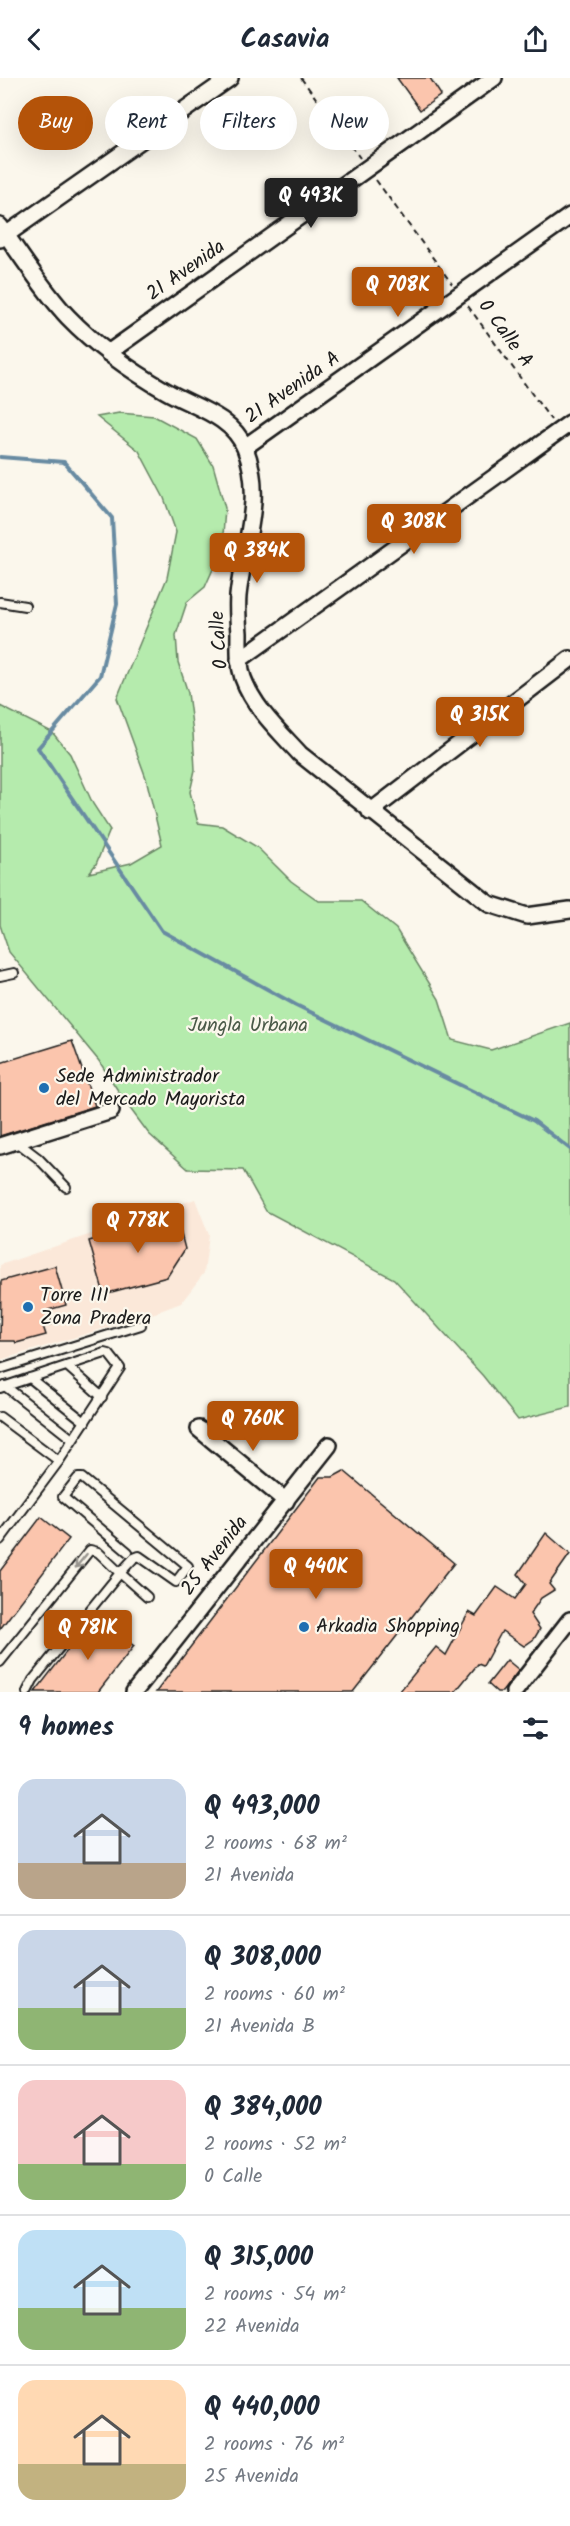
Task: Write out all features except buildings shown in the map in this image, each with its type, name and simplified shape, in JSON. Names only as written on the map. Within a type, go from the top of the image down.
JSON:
[{"type":"street","points":[[2,233],[230,78]]},
{"type":"street","name":"21 Avenida","points":[[108,353],[494,78]]},
{"type":"street","name":"21 Avenida A","points":[[245,447],[570,216]]},
{"type":"street","name":"0 Calle","points":[[2,233],[67,316],[108,353],[166,391],[212,414],[232,428],[245,447],[252,472],[255,500],[238,597],[239,660],[243,679],[259,707],[278,730],[300,754],[370,812],[489,904],[526,916],[570,910]]},
{"type":"street","points":[[239,660],[565,427]]},
{"type":"street","points":[[370,812],[570,659]]},
{"type":"street","points":[[0,1146],[111,1111]]},
{"type":"street","points":[[199,1429],[286,1501]]},
{"type":"street","name":"25 Avenida","points":[[134,1692],[329,1445]]},
{"type":"street","points":[[514,1692],[570,1620]]},
{"type":"lane","points":[[0,602],[25,606]]},
{"type":"lane","points":[[0,976],[14,973]]},
{"type":"lane","points":[[15,1141],[38,1158],[66,1187]]},
{"type":"lane","points":[[0,1369],[141,1325]]},
{"type":"lane","points":[[0,1540],[59,1461],[120,1368],[109,1354],[3,1387]]},
{"type":"lane","points":[[67,1366],[102,1397]]},
{"type":"lane","points":[[30,1378],[85,1422]]},
{"type":"lane","points":[[3,1387],[72,1439]]},
{"type":"lane","points":[[0,1417],[59,1461]]},
{"type":"lane","points":[[27,1692],[33,1680],[120,1573],[137,1556],[176,1582],[188,1566],[81,1478],[78,1478],[63,1497],[128,1552]]},
{"type":"lane","points":[[0,1662],[90,1550],[98,1552],[147,1597]]},
{"type":"path","name":"0 Calle A","points":[[301,78],[460,295],[565,427]]},
{"type":"shaded area","points":[[195,1199],[209,1235],[204,1273],[181,1303],[0,1360],[0,1265]]},
{"type":"green space","name":"Jungla Urbana","points":[[119,413],[154,416],[197,439],[213,465],[225,508],[222,549],[205,587],[187,602],[176,635],[178,662],[188,693],[193,733],[195,770],[190,792],[198,823],[222,826],[257,847],[291,881],[319,901],[361,901],[396,929],[439,999],[452,1040],[491,1050],[570,1023],[570,1407],[518,1420],[483,1376],[394,1279],[266,1211],[243,1170],[188,1169],[149,1134],[99,1061],[9,952],[0,925],[0,706],[52,732],[70,754],[93,804],[110,830],[96,864],[89,873],[131,863],[162,845],[146,778],[117,698],[167,578],[176,532],[164,498],[139,451],[97,417]]},
{"type":"waterway","points":[[0,457],[64,462],[112,518],[117,604],[100,676],[38,748],[162,931],[296,1005],[534,1121],[570,1149]]},
{"type":"place","name":"Sede Administrador del Mercado Mayorista","points":[[44,1088]]},
{"type":"place","name":"Torre III Zona Pradera","points":[[28,1307]]},
{"type":"place","name":"Arkadia Shopping","points":[[304,1627]]}]
